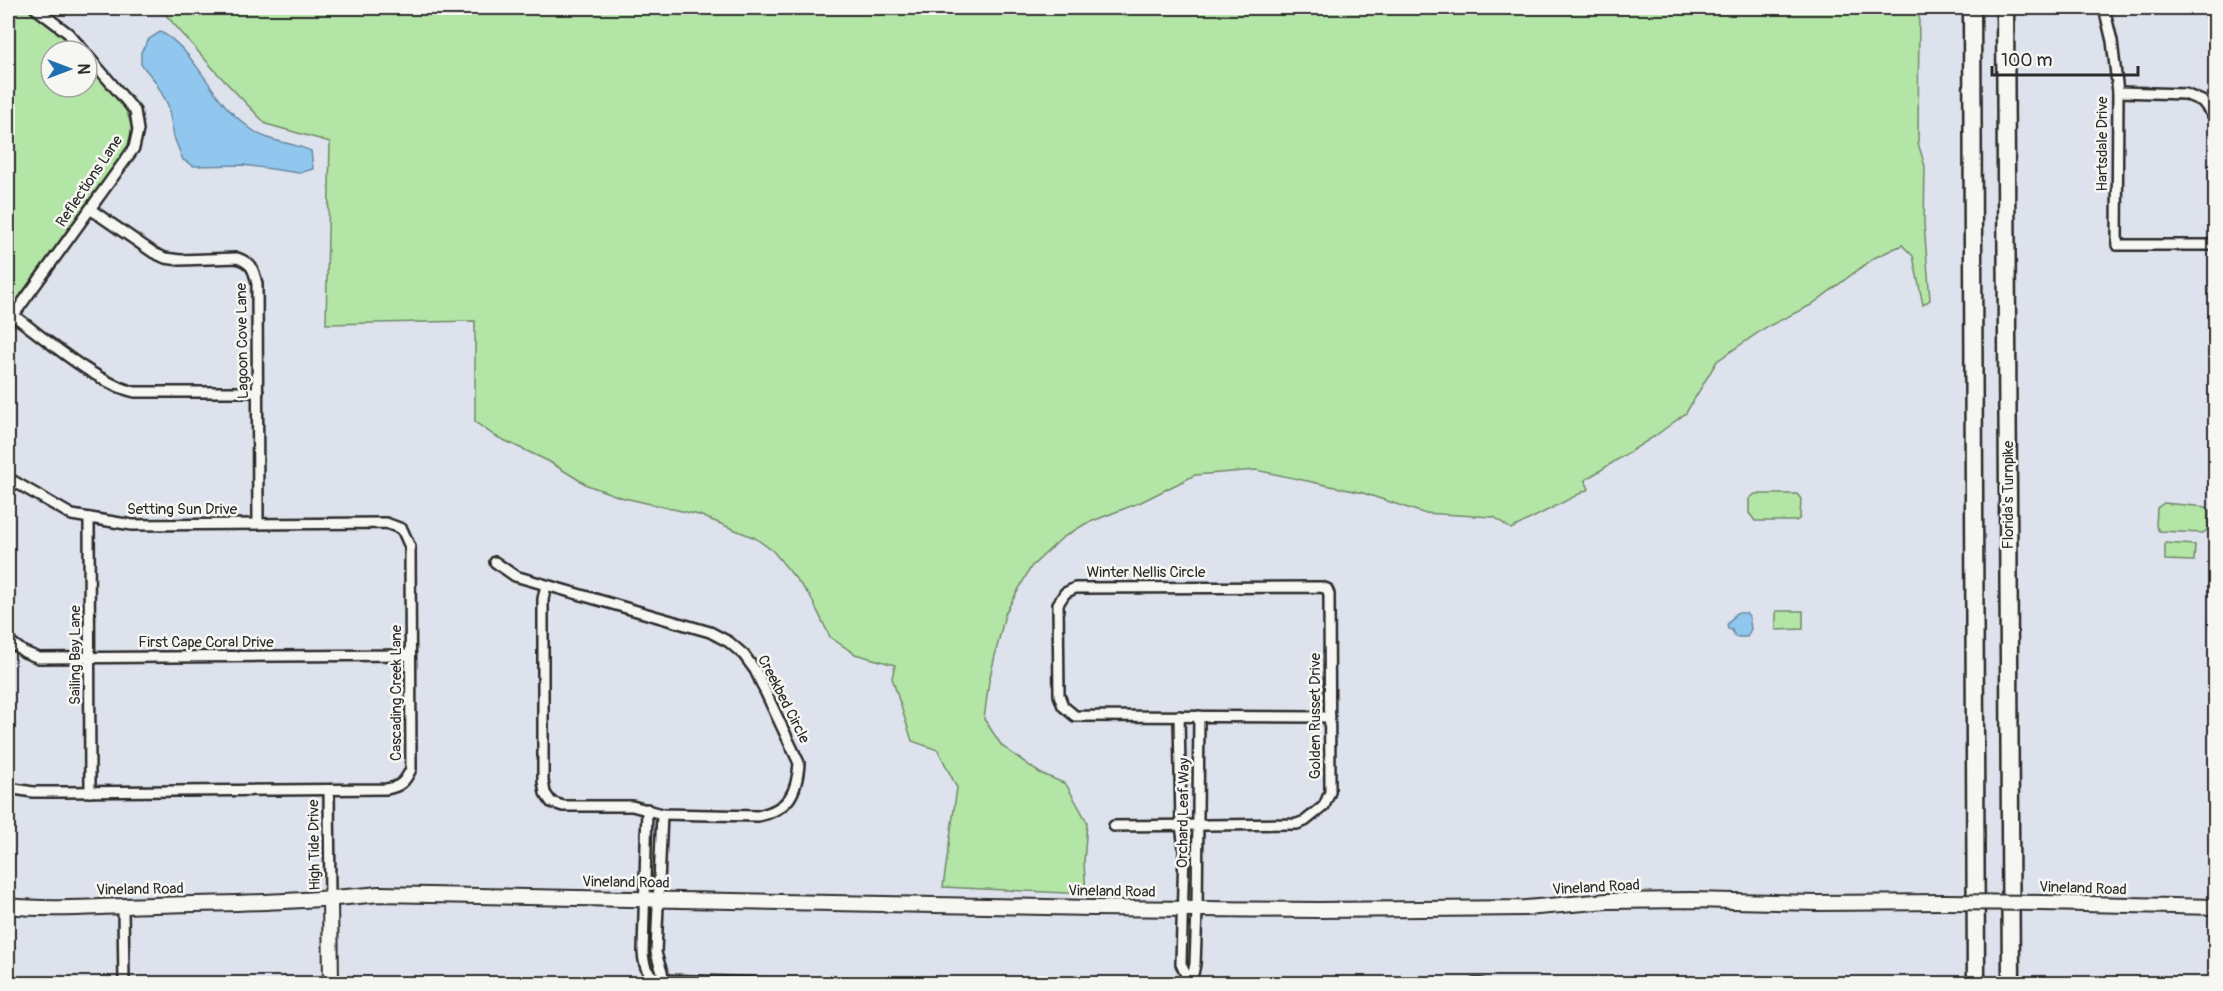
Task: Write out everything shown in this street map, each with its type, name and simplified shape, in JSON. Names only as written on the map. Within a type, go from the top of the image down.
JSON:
[{"type":"highway","points":[[1972,8],[1976,984]]},
{"type":"highway","name":"Florida's Turnpike","points":[[2006,8],[2011,984]]},
{"type":"main road","name":"Vineland Road","points":[[8,906],[123,906],[330,899],[379,894],[1197,910],[1526,908],[1607,901],[1691,900],[2216,907]]},
{"type":"main road","points":[[330,899],[331,984]]},
{"type":"street","points":[[35,8],[73,39]]},
{"type":"street","name":"Hartsdale Drive","points":[[2104,8],[2112,41],[2118,92],[2117,245],[2216,245]]},
{"type":"street","name":"Reflections Lane","points":[[10,319],[134,148],[138,130],[135,111],[99,69]]},
{"type":"street","points":[[2118,92],[2185,94],[2202,101],[2216,119]]},
{"type":"street","name":"Lagoon Cove Lane","points":[[90,209],[153,253],[165,258],[180,260],[237,258],[248,261],[255,270],[257,284],[258,524]]},
{"type":"street","points":[[10,319],[104,381],[122,389],[135,392],[258,392]]},
{"type":"street","name":"Setting Sun Drive","points":[[8,478],[72,515],[132,525],[258,524]]},
{"type":"street","name":"Sailing Bay Lane","points":[[89,518],[90,792]]},
{"type":"street","name":"Cascading Creek Lane","points":[[8,788],[33,792],[386,789],[397,787],[406,781],[411,769],[410,548],[402,530],[386,523],[258,524]]},
{"type":"street","name":"Creekbed Circle","points":[[495,562],[515,576],[710,632],[729,642],[744,655],[755,670],[799,763],[798,779],[793,794],[784,806],[771,813],[758,816],[663,814],[632,806],[563,806],[551,802],[545,793],[543,599],[546,585]]},
{"type":"street","name":"Winter Nellis Circle","points":[[1327,589],[1321,587],[1075,588],[1065,593],[1058,604],[1059,694],[1063,706],[1075,716],[1330,717]]},
{"type":"street","name":"Golden Russet Drive","points":[[1114,826],[1297,824],[1305,821],[1324,806],[1330,792],[1329,594],[1327,589]]},
{"type":"street","name":"First Cape Coral Drive","points":[[8,640],[24,652],[39,658],[410,655]]},
{"type":"street","name":"Orchard Leaf Way","points":[[1179,716],[1180,825],[1183,858],[1180,964],[1190,984]]},
{"type":"street","name":"Orchard Leaf Way","points":[[1190,984],[1196,953],[1199,716]]},
{"type":"street","name":"High Tide Drive","points":[[329,790],[330,899]]},
{"type":"street","points":[[647,809],[643,952],[644,967],[648,973],[655,979],[664,980],[798,984]]},
{"type":"street","points":[[663,814],[656,952],[664,980]]},
{"type":"street","points":[[1183,858],[1197,858]]},
{"type":"street","points":[[123,906],[124,984]]},
{"type":"street","points":[[643,952],[656,952]]},
{"type":"street","points":[[1181,953],[1196,953]]},
{"type":"street","points":[[1474,984],[1480,984]]},
{"type":"green space","points":[[8,8],[29,8],[65,39],[39,39],[39,99],[99,99],[99,74],[125,108],[132,130],[131,142],[8,312]]},
{"type":"green space","points":[[143,8],[1919,8],[1918,143],[1925,166],[1924,224],[1930,300],[1923,305],[1913,256],[1902,245],[1874,258],[1811,305],[1765,328],[1717,361],[1686,413],[1655,436],[1585,480],[1589,489],[1511,529],[1494,517],[1423,513],[1363,493],[1256,470],[1195,475],[1141,502],[1085,524],[1062,538],[1031,567],[1005,614],[989,681],[984,719],[1002,746],[1040,773],[1066,784],[1087,822],[1084,863],[1086,894],[943,887],[957,788],[938,750],[912,741],[892,678],[895,665],[855,654],[830,637],[810,596],[773,551],[755,538],[699,515],[620,497],[587,485],[548,461],[495,436],[475,422],[475,321],[326,324],[330,142],[266,124],[165,14],[145,11]]},
{"type":"green space","points":[[1755,494],[1797,494],[1801,499],[1800,518],[1796,521],[1755,521],[1749,513],[1749,499]]},
{"type":"green space","points":[[2164,503],[2206,507],[2209,511],[2208,529],[2203,533],[2159,531],[2156,526],[2157,508]]},
{"type":"green space","points":[[2165,543],[2195,545],[2194,561],[2165,560]]},
{"type":"green space","points":[[1776,611],[1803,611],[1803,629],[1776,630]]},
{"type":"water","points":[[160,32],[169,37],[187,54],[224,104],[251,129],[264,137],[311,151],[313,169],[299,173],[243,165],[194,166],[183,160],[174,137],[168,105],[155,81],[141,64],[141,52],[149,39]]},
{"type":"water","points":[[1736,613],[1746,613],[1749,616],[1751,629],[1747,637],[1735,637],[1732,630],[1728,629],[1727,625]]}]
